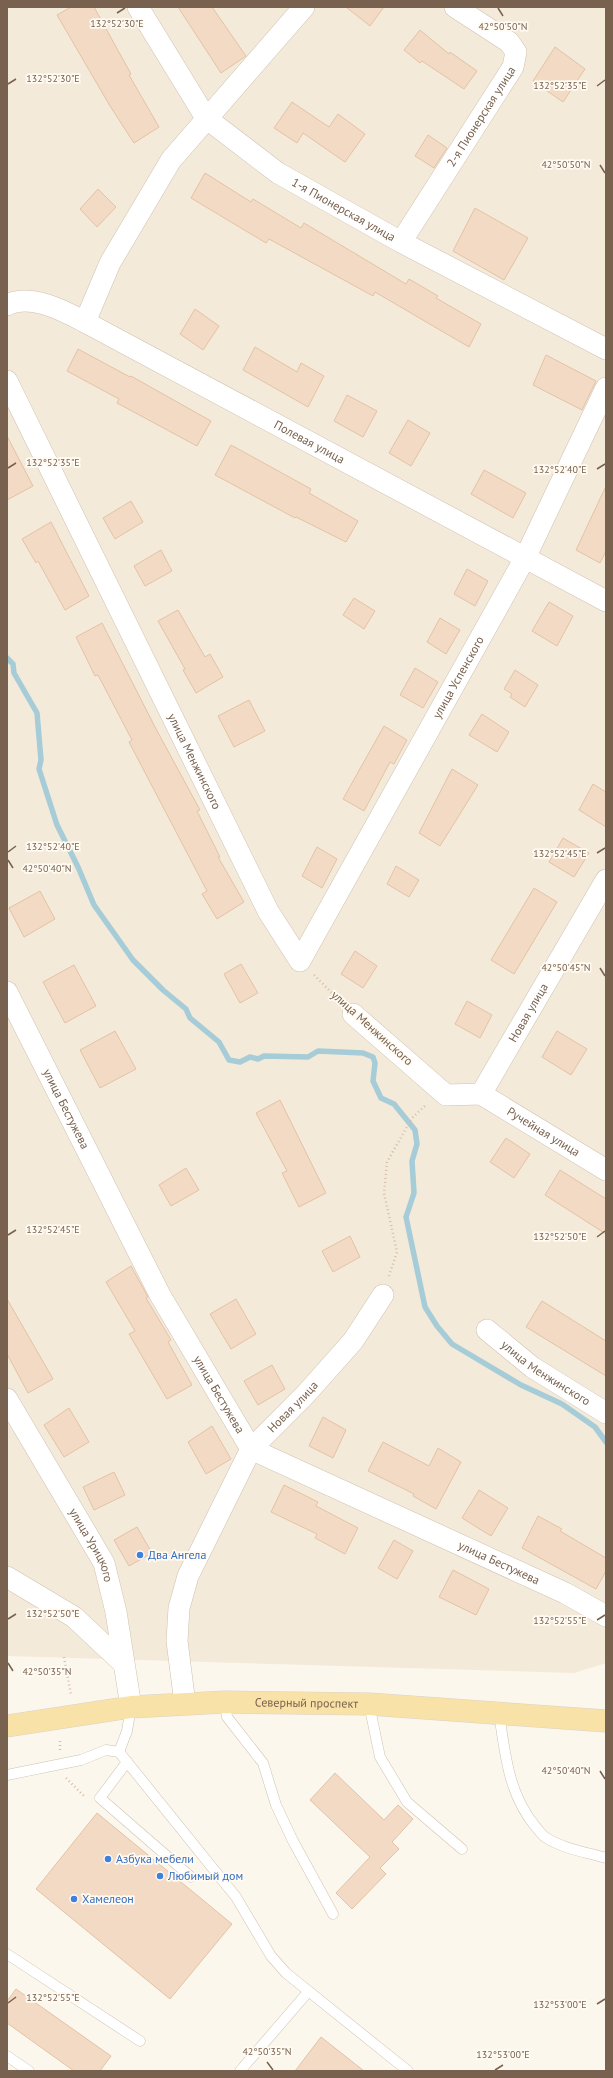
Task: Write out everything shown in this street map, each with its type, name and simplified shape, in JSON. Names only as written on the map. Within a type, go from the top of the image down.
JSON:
[{"type":"main road","name":"Северный проспект","points":[[7,1726],[131,1707],[225,1702],[369,1704],[606,1721]]},
{"type":"street","name":"1-я Пионерская улица","points":[[138,7],[206,118],[278,173],[401,242],[606,349]]},
{"type":"street","points":[[85,322],[110,263],[171,160],[304,7]]},
{"type":"street","name":"2-я Пионерская улица","points":[[401,242],[513,66],[516,52],[509,42],[456,7]]},
{"type":"street","name":"Полевая улица","points":[[7,305],[14,301],[48,304],[85,322],[606,601]]},
{"type":"street","name":"улица Менжинского","points":[[7,381],[268,911],[300,961]]},
{"type":"street","name":"улица Успенского","points":[[300,961],[525,558],[606,388]]},
{"type":"street","name":"Новая улица","points":[[481,1094],[606,880]]},
{"type":"street","name":"улица Бестужева","points":[[7,992],[160,1295],[251,1449],[565,1593],[606,1616]]},
{"type":"street","name":"улица Менжинского","points":[[353,1014],[446,1095],[481,1094]]},
{"type":"street","name":"Ручейная улица","points":[[481,1094],[606,1170]]},
{"type":"street","name":"Новая улица","points":[[185,1704],[177,1641],[179,1608],[188,1576],[251,1449],[305,1395],[353,1341],[383,1295]]},
{"type":"street","name":"улица Менжинского","points":[[487,1330],[532,1368],[606,1413]]},
{"type":"street","name":"улица Урицкого","points":[[7,1399],[104,1563],[116,1612],[131,1707]]},
{"type":"street","points":[[7,1577],[74,1617],[123,1663]]},
{"type":"lane","points":[[225,1702],[227,1717],[263,1763],[283,1819],[333,1914]]},
{"type":"lane","points":[[369,1704],[380,1757],[407,1802],[462,1849]]},
{"type":"lane","points":[[119,1752],[127,1731],[131,1707]]},
{"type":"lane","points":[[499,1713],[509,1775],[519,1803],[530,1820],[544,1837],[562,1845],[606,1858]]},
{"type":"lane","points":[[7,1775],[81,1760],[106,1750],[119,1752],[236,1897],[271,1956],[286,1973],[408,2071]]},
{"type":"lane","points":[[126,1762],[100,1798],[191,1877]]},
{"type":"lane","points":[[7,1954],[140,2041]]},
{"type":"lane","points":[[240,2071],[308,1992]]},
{"type":"lane","points":[[7,2056],[29,2071]]},
{"type":"path","name":"улица Менжинского","points":[[300,961],[353,1014]]},
{"type":"path","points":[[383,1295],[397,1252],[384,1193],[387,1162],[412,1118]]},
{"type":"shaded area","points":[[7,7],[606,7],[606,1663],[574,1673],[7,1656]]},
{"type":"building","points":[[71,7],[94,7],[131,74],[129,75],[159,127],[134,143],[110,106],[57,15]]},
{"type":"building","points":[[178,7],[212,7],[246,56],[221,73]]},
{"type":"building","points":[[346,7],[384,7],[370,26]]},
{"type":"building","points":[[420,30],[449,54],[450,52],[477,71],[464,89],[422,61],[420,63],[404,50]]},
{"type":"building","points":[[555,47],[585,69],[563,102],[533,81]]},
{"type":"building","points":[[292,102],[329,127],[338,114],[365,134],[345,162],[303,133],[297,143],[274,128]]},
{"type":"building","points":[[428,135],[447,148],[434,168],[415,156]]},
{"type":"building","points":[[205,173],[251,202],[253,199],[301,228],[304,223],[406,284],[409,279],[438,296],[436,298],[481,324],[469,347],[375,292],[373,296],[269,239],[266,243],[191,198]]},
{"type":"building","points":[[98,189],[116,207],[97,227],[80,209]]},
{"type":"building","points":[[475,208],[528,238],[504,280],[453,251]]},
{"type":"building","points":[[195,309],[219,326],[203,350],[180,334]]},
{"type":"building","points":[[255,347],[297,372],[301,363],[324,376],[308,407],[243,370]]},
{"type":"building","points":[[78,349],[130,377],[131,376],[211,421],[197,446],[117,403],[119,399],[67,371]]},
{"type":"building","points":[[546,355],[596,381],[582,410],[533,385]]},
{"type":"building","points":[[347,395],[377,411],[363,437],[334,421]]},
{"type":"building","points":[[408,420],[430,433],[411,466],[389,453]]},
{"type":"building","points":[[7,436],[33,486],[7,500]]},
{"type":"building","points":[[231,445],[311,489],[309,493],[358,521],[346,542],[296,517],[295,518],[215,475]]},
{"type":"building","points":[[484,470],[526,493],[513,518],[471,494]]},
{"type":"building","points":[[606,486],[606,551],[600,563],[576,550]]},
{"type":"building","points":[[131,501],[143,522],[115,539],[103,518]]},
{"type":"building","points":[[51,522],[89,596],[65,610],[38,561],[36,563],[22,539]]},
{"type":"building","points":[[161,550],[172,571],[145,586],[134,566]]},
{"type":"building","points":[[467,569],[488,581],[475,606],[454,594]]},
{"type":"building","points":[[354,598],[375,611],[364,629],[343,615]]},
{"type":"building","points":[[549,602],[573,616],[557,646],[532,631]]},
{"type":"building","points":[[178,610],[205,657],[210,654],[223,677],[196,693],[183,670],[185,669],[158,621]]},
{"type":"building","points":[[440,618],[460,630],[446,654],[427,642]]},
{"type":"building","points":[[102,623],[155,727],[200,810],[197,811],[220,857],[218,857],[244,902],[217,919],[202,894],[207,891],[129,742],[132,740],[98,675],[95,676],[76,637]]},
{"type":"building","points":[[415,668],[438,682],[423,708],[400,695]]},
{"type":"building","points":[[515,670],[538,685],[525,707],[510,697],[512,694],[504,689]]},
{"type":"building","points":[[249,700],[265,731],[234,747],[218,716]]},
{"type":"building","points":[[482,714],[509,732],[497,752],[469,735]]},
{"type":"building","points":[[384,726],[407,740],[394,764],[390,762],[364,811],[343,799]]},
{"type":"building","points":[[452,769],[478,785],[440,846],[419,833]]},
{"type":"building","points":[[593,784],[606,792],[606,827],[579,810]]},
{"type":"building","points":[[563,838],[589,853],[574,877],[549,862]]},
{"type":"building","points":[[317,847],[337,859],[322,888],[302,876]]},
{"type":"building","points":[[396,866],[419,880],[409,897],[387,884]]},
{"type":"building","points":[[534,888],[557,902],[514,974],[491,960]]},
{"type":"building","points":[[40,891],[55,919],[24,937],[9,908]]},
{"type":"building","points":[[355,951],[377,966],[363,988],[341,974]]},
{"type":"building","points":[[241,964],[258,993],[240,1003],[224,974]]},
{"type":"building","points":[[74,965],[96,1006],[65,1023],[43,982]]},
{"type":"building","points":[[467,1001],[492,1015],[480,1038],[455,1024]]},
{"type":"building","points":[[115,1031],[136,1069],[100,1088],[80,1050]]},
{"type":"building","points":[[557,1031],[587,1049],[571,1075],[542,1057]]},
{"type":"building","points":[[280,1100],[326,1193],[299,1207],[282,1173],[287,1171],[256,1113]]},
{"type":"building","points":[[506,1138],[530,1154],[514,1178],[490,1162]]},
{"type":"building","points":[[186,1168],[199,1190],[171,1206],[159,1185]]},
{"type":"building","points":[[560,1170],[606,1199],[606,1234],[545,1195]]},
{"type":"building","points":[[350,1236],[360,1257],[333,1272],[322,1251]]},
{"type":"building","points":[[131,1266],[148,1297],[146,1298],[171,1340],[168,1342],[192,1385],[167,1399],[129,1334],[135,1331],[106,1282]]},
{"type":"building","points":[[7,1299],[53,1379],[28,1393],[7,1354]]},
{"type":"building","points":[[236,1299],[256,1334],[231,1349],[210,1314]]},
{"type":"building","points":[[542,1301],[606,1341],[606,1376],[526,1327]]},
{"type":"building","points":[[272,1365],[285,1389],[258,1405],[244,1381]]},
{"type":"building","points":[[69,1408],[89,1442],[64,1457],[44,1425]]},
{"type":"building","points":[[323,1417],[346,1430],[333,1458],[309,1446]]},
{"type":"building","points":[[212,1426],[231,1459],[206,1474],[188,1442]]},
{"type":"building","points":[[383,1442],[429,1466],[438,1448],[461,1462],[436,1509],[413,1496],[414,1494],[368,1471]]},
{"type":"building","points":[[114,1472],[125,1495],[94,1510],[83,1487]]},
{"type":"building","points":[[284,1485],[318,1502],[316,1506],[358,1528],[345,1554],[315,1538],[317,1534],[271,1512]]},
{"type":"building","points":[[479,1490],[508,1508],[491,1536],[462,1518]]},
{"type":"building","points":[[538,1516],[562,1529],[560,1531],[606,1558],[606,1571],[596,1589],[522,1548]]},
{"type":"building","points":[[137,1527],[152,1553],[129,1566],[114,1540]]},
{"type":"building","points":[[394,1540],[413,1551],[397,1579],[378,1568]]},
{"type":"building","points":[[453,1570],[489,1589],[476,1615],[439,1597]]},
{"type":"building","points":[[335,1773],[384,1820],[398,1805],[413,1819],[392,1842],[399,1849],[380,1868],[386,1874],[352,1909],[336,1893],[370,1857],[310,1800]]},
{"type":"building","points":[[97,1813],[232,1924],[170,1999],[36,1889]]},
{"type":"building","points":[[16,1989],[111,2056],[100,2071],[74,2071],[7,2023],[7,2001]]},
{"type":"building","points":[[321,2037],[364,2071],[295,2071]]},
{"type":"waterway","points":[[7,658],[13,664],[14,673],[37,713],[41,760],[39,769],[57,825],[78,867],[94,905],[133,960],[163,990],[186,1009],[190,1018],[219,1042],[229,1060],[240,1062],[250,1057],[258,1059],[264,1056],[308,1057],[318,1051],[363,1053],[373,1057],[375,1063],[373,1081],[381,1098],[394,1104],[415,1130],[417,1144],[412,1161],[414,1193],[406,1217],[425,1307],[437,1326],[452,1344],[521,1385],[562,1404],[595,1427],[606,1442]]},
{"type":"place","name":"Два Ангела","points":[[140,1555]]},
{"type":"place","name":"Азбука мебели","points":[[108,1859]]},
{"type":"place","name":"Любимый дом","points":[[160,1876]]},
{"type":"place","name":"Хамелеон","points":[[74,1899]]}]
